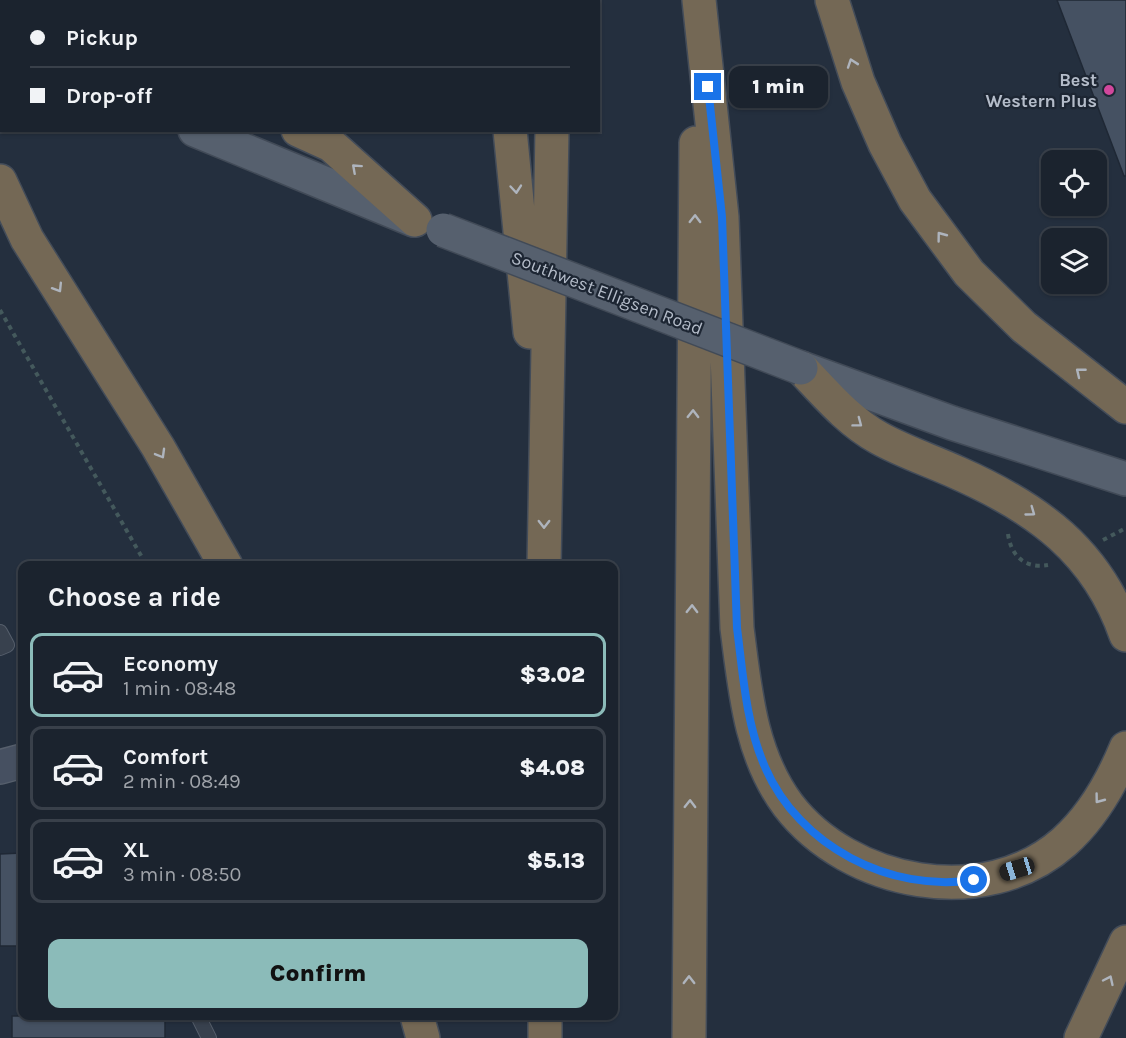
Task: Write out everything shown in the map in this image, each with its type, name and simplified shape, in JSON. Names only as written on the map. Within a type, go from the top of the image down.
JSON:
[{"type":"highway","points":[[698,0],[722,217],[737,628],[745,688],[754,732],[765,767],[788,804],[808,828],[838,852],[873,868],[908,879],[959,882],[1017,869],[1064,842],[1113,781],[1126,748]]},
{"type":"highway","points":[[689,1038],[698,0]]},
{"type":"highway","points":[[832,0],[858,82],[885,144],[915,200],[969,273],[1000,304],[1024,327],[1126,407]]},
{"type":"highway","points":[[302,132],[331,145],[429,225]]},
{"type":"highway","points":[[510,132],[544,482]]},
{"type":"highway","points":[[544,561],[552,132]]},
{"type":"highway","points":[[0,181],[27,239],[158,447],[223,561]]},
{"type":"highway","points":[[0,209],[27,239]]},
{"type":"highway","points":[[801,368],[855,422],[880,438],[1015,501],[1080,551],[1098,576],[1118,612],[1126,635]]},
{"type":"highway","points":[[1081,1038],[1126,942]]},
{"type":"highway","points":[[418,1020],[423,1038]]},
{"type":"highway","points":[[545,1020],[545,1038]]},
{"type":"main road","name":"Southwest Elligsen Road","points":[[200,132],[429,225],[801,368],[952,423],[1126,479]]},
{"type":"street","points":[[0,767],[18,762]]},
{"type":"lane","points":[[0,632],[7,645],[0,648]]},
{"type":"lane","points":[[200,1020],[209,1038]]},
{"type":"path","points":[[0,310],[144,561]]},
{"type":"building","name":"Best Western Plus","points":[[1057,0],[1126,0],[1126,176],[1124,176]]},
{"type":"building","points":[[18,853],[18,946],[0,946],[0,854]]},
{"type":"building","points":[[12,1016],[18,1016],[18,1020],[165,1020],[165,1038],[12,1038]]},
{"type":"place","name":"Best Western Plus","points":[[1109,90]]},
{"type":"route","points":[[708,87],[722,217],[737,628],[745,688],[754,732],[765,767],[788,804],[808,828],[838,852],[873,868],[908,879],[933,882],[974,880]]}]
